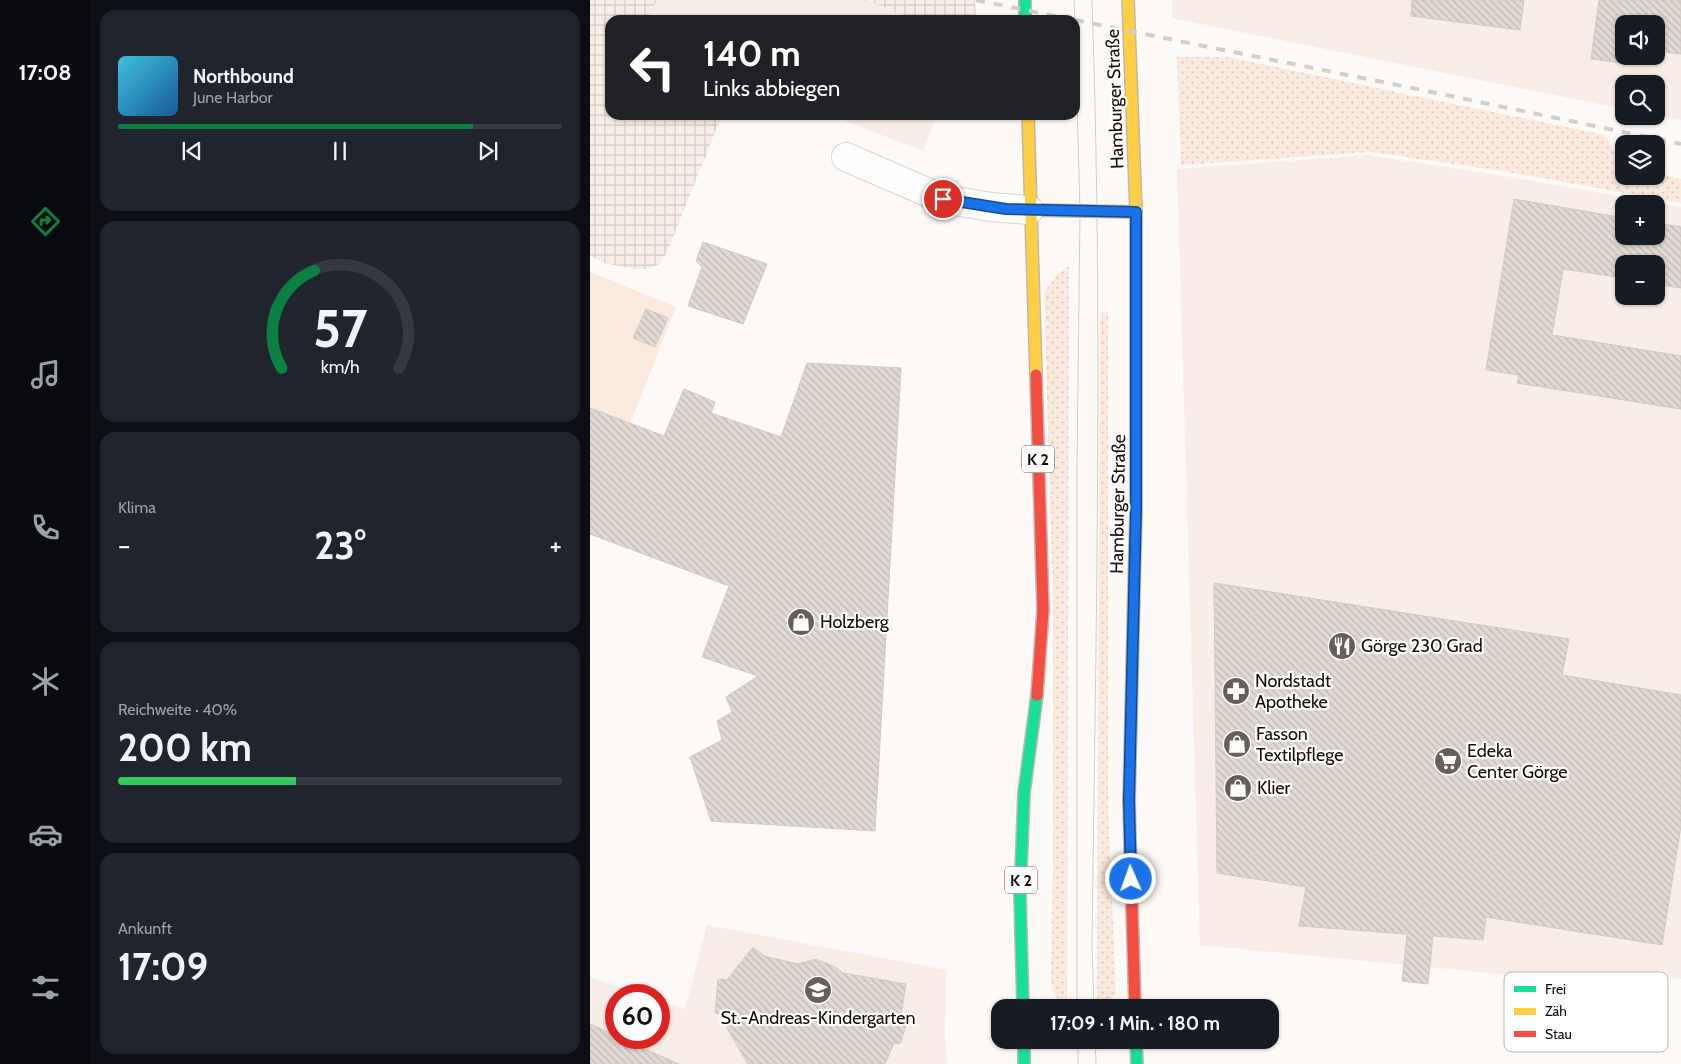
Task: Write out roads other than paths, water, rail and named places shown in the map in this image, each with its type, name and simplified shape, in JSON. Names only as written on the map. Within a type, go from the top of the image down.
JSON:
[{"type":"main road","points":[[1024,0],[1025,15]]},
{"type":"main road","name":"Hamburger Straße","points":[[1128,0],[1136,212],[1136,509],[1129,800],[1135,999]]},
{"type":"main road","name":"K 2","points":[[1023,999],[1020,896],[1024,793],[1036,709],[1043,610],[1029,210],[1028,120]]},
{"type":"main road","points":[[1029,210],[1136,212]]},
{"type":"main road","points":[[1022,967],[1036,998]]},
{"type":"main road","points":[[1024,1049],[1024,1064]]},
{"type":"main road","points":[[1136,1049],[1137,1064]]},
{"type":"street","points":[[846,157],[943,199],[991,207],[1029,210]]},
{"type":"tram line","points":[[1074,0],[1075,15]]},
{"type":"tram line","points":[[1092,0],[1098,354],[1092,945],[1094,999]]},
{"type":"tram line","points":[[1077,999],[1077,467],[1080,211],[1078,120]]},
{"type":"tram line","points":[[1078,1049],[1078,1064]]},
{"type":"tram line","points":[[1095,1049],[1096,1064]]},
{"type":"railway","points":[[976,0],[1050,15]]},
{"type":"railway","points":[[1080,21],[1681,144]]},
{"type":"place","name":"Holzberg","points":[[801,622]]},
{"type":"place","name":"Görge 230 Grad","points":[[1342,646]]},
{"type":"place","name":"Nordstadt Apotheke","points":[[1236,691]]},
{"type":"place","name":"Fasson Textilpflege","points":[[1237,744]]},
{"type":"place","name":"Edeka Center Görge","points":[[1448,761]]},
{"type":"place","name":"Klier","points":[[1238,788]]},
{"type":"place","name":"St.-Andreas-Kindergarten","points":[[818,990]]}]
